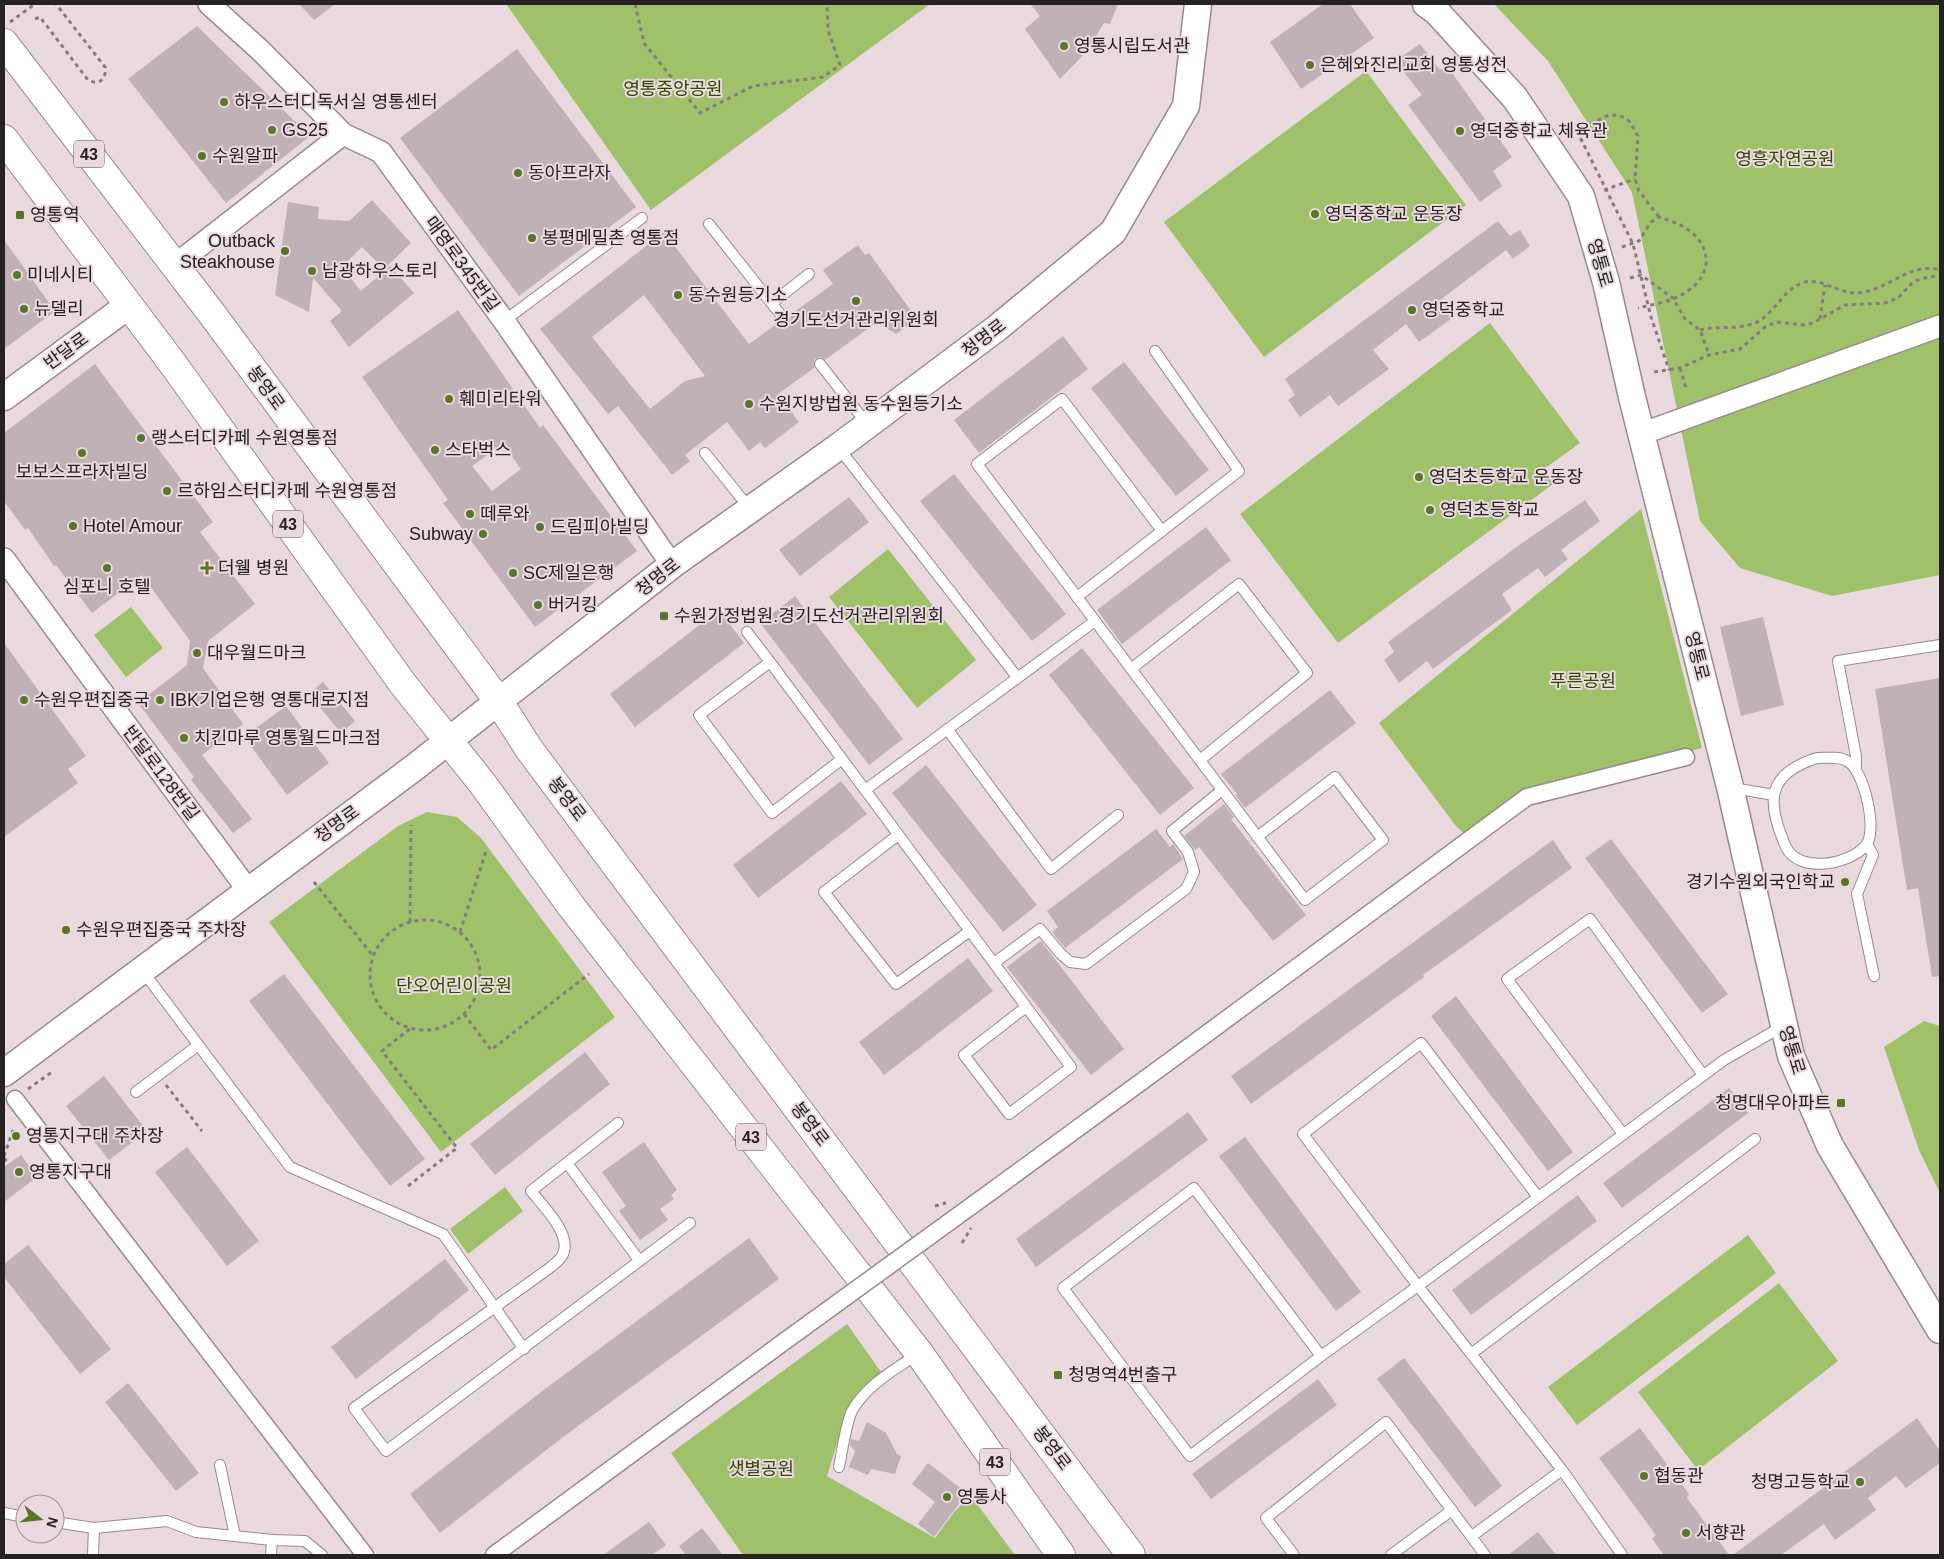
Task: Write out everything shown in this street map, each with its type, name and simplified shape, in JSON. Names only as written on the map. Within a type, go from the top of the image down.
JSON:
[{"type":"main road","name":"봉영로","points":[[4,43],[175,265],[499,702],[529,749],[1131,1555]]},
{"type":"main road","name":"43","points":[[4,139],[173,364],[403,684],[449,741],[572,906],[919,1354],[1061,1555]]},
{"type":"street","name":"매영로345번길","points":[[208,4],[260,50],[342,134],[381,152],[504,321],[672,565]]},
{"type":"street","name":"청명로","points":[[4,1073],[449,741],[672,565],[838,447],[997,328],[1113,232],[1186,106],[1198,4]]},
{"type":"street","name":"영통로","points":[[1426,4],[1437,12],[1516,98],[1581,196],[1606,282],[1641,434],[1730,787],[1791,1056],[1830,1146],[1940,1330]]},
{"type":"street","points":[[175,265],[342,134]]},
{"type":"street","name":"반달로","points":[[4,397],[129,306]]},
{"type":"street","points":[[1641,434],[1940,326]]},
{"type":"street","name":"반달로128번길","points":[[4,559],[248,890]]},
{"type":"street","points":[[494,1555],[1528,797],[1686,757]]},
{"type":"street","points":[[15,1099],[365,1555]]},
{"type":"lane","points":[[504,321],[642,218]]},
{"type":"lane","points":[[709,224],[784,319]]},
{"type":"lane","points":[[772,303],[809,274]]},
{"type":"lane","points":[[1077,597],[1239,471],[1155,351]]},
{"type":"lane","points":[[820,364],[867,425]]},
{"type":"lane","points":[[1162,531],[1062,399],[977,464],[1257,837],[1305,900],[1383,840],[1335,777],[1257,837]]},
{"type":"lane","points":[[838,447],[1017,677]]},
{"type":"lane","points":[[705,453],[750,509]]},
{"type":"lane","points":[[1131,669],[1240,584],[1307,673],[1200,760]]},
{"type":"lane","points":[[865,790],[1095,621]]},
{"type":"lane","points":[[747,632],[1072,1067],[1009,1114],[964,1055],[1026,1007]]},
{"type":"lane","points":[[1856,768],[1856,756],[1838,661],[1940,645]]},
{"type":"lane","points":[[770,662],[699,715],[772,812],[842,759]]},
{"type":"lane","points":[[947,729],[1051,869],[1118,814]]},
{"type":"lane","points":[[1817,758],[1847,760],[1856,768],[1863,783],[1870,819],[1870,834],[1867,844],[1854,854],[1838,861],[1820,864],[1802,862],[1790,854],[1782,838],[1775,811],[1775,786],[1786,772],[1800,763],[1817,758]]},
{"type":"lane","points":[[1730,787],[1774,794]]},
{"type":"lane","points":[[994,963],[1040,929],[1070,962],[1086,964],[1186,889],[1194,872],[1188,852],[1172,831],[1222,790]]},
{"type":"lane","points":[[898,835],[824,892],[896,984],[970,931]]},
{"type":"lane","points":[[1867,844],[1873,855],[1857,894],[1874,976]]},
{"type":"lane","points":[[1623,1134],[1507,979],[1590,919],[1703,1075]]},
{"type":"lane","points":[[142,970],[197,1046],[290,1167],[443,1234],[524,1349]]},
{"type":"lane","points":[[1321,1356],[1194,1188],[1063,1288],[1190,1456],[1321,1356],[1703,1075],[1724,1060],[1784,1025]]},
{"type":"lane","points":[[1538,1197],[1421,1043],[1303,1134],[1418,1286],[1562,1470],[1622,1555]]},
{"type":"lane","points":[[136,1092],[197,1046]]},
{"type":"lane","points":[[618,1123],[531,1191],[563,1234],[566,1245],[562,1257],[551,1267],[354,1408],[386,1451],[690,1223]]},
{"type":"lane","points":[[1471,1354],[1755,1138]]},
{"type":"lane","points":[[567,1163],[639,1260]]},
{"type":"lane","points":[[839,1467],[851,1412],[860,1399],[891,1372],[919,1354]]},
{"type":"lane","points":[[1294,1555],[1266,1518],[1386,1422],[1486,1555]]},
{"type":"lane","points":[[220,1465],[235,1536]]},
{"type":"lane","points":[[1472,1536],[1562,1470]]},
{"type":"lane","points":[[1391,1555],[1452,1510]]},
{"type":"lane","points":[[65,1524],[94,1528],[168,1521],[196,1532],[272,1540],[305,1541],[322,1555]]},
{"type":"lane","points":[[93,1555],[94,1528]]},
{"type":"lane","points":[[271,1555],[272,1540]]},
{"type":"path","points":[[4,27],[34,4]]},
{"type":"path","points":[[34,19],[40,17],[88,80],[94,83],[99,82],[104,78],[105,67],[56,4]]},
{"type":"path","points":[[635,4],[644,44],[700,113],[754,86],[824,77],[840,65],[828,30],[827,4]]},
{"type":"path","points":[[1569,135],[1606,116],[1619,115],[1629,121],[1638,136],[1635,179],[1639,190],[1659,217],[1690,230],[1706,252],[1706,269],[1703,277],[1689,291],[1674,298],[1638,308]]},
{"type":"path","points":[[1576,131],[1633,244],[1648,306],[1669,370]]},
{"type":"path","points":[[1598,192],[1635,179]]},
{"type":"path","points":[[1622,247],[1639,241],[1651,222],[1659,217]]},
{"type":"path","points":[[1700,330],[1711,327],[1738,328],[1752,324],[1765,316],[1784,295],[1798,285],[1810,281],[1846,292],[1862,292],[1878,289],[1914,271],[1940,269]]},
{"type":"path","points":[[1641,275],[1674,298],[1685,319],[1700,330],[1709,355]]},
{"type":"path","points":[[1630,278],[1641,275]]},
{"type":"path","points":[[1654,372],[1680,368],[1709,355],[1740,349],[1765,327],[1776,322],[1804,325],[1820,319],[1845,304],[1874,304],[1892,301],[1898,298],[1913,282],[1940,276]]},
{"type":"path","points":[[1820,319],[1825,285]]},
{"type":"path","points":[[1680,368],[1686,388]]},
{"type":"path","points":[[410,922],[411,825]]},
{"type":"path","points":[[460,932],[486,851]]},
{"type":"path","points":[[314,882],[373,956]]},
{"type":"path","points":[[427,920],[444,923],[460,932],[471,945],[478,962],[480,981],[475,999],[464,1014],[448,1025],[430,1030],[411,1028],[394,1021],[381,1008],[372,991],[370,974],[373,956],[382,941],[394,929],[410,922],[427,920]]},
{"type":"path","points":[[464,1014],[491,1050],[588,974]]},
{"type":"path","points":[[408,1186],[457,1148],[382,1051],[411,1028]]},
{"type":"path","points":[[158,1076],[202,1131]]},
{"type":"path","points":[[9,1164],[4,1157],[14,1130]]},
{"type":"green space","name":"영통중앙공원","points":[[506,4],[930,4],[651,210]]},
{"type":"green space","name":"영흥자연공원","points":[[1494,4],[1940,4],[1940,575],[1832,596],[1740,568],[1700,521],[1632,192],[1548,61]]},
{"type":"green space","name":"영덕중학교 운동장","points":[[1366,71],[1466,205],[1264,357],[1164,222]]},
{"type":"green space","name":"영덕초등학교 운동장","points":[[1490,323],[1580,443],[1544,469],[1553,484],[1338,643],[1240,514]]},
{"type":"green space","name":"푸른공원","points":[[1641,509],[1702,748],[1527,797],[1470,839],[1456,826],[1379,723]]},
{"type":"green space","points":[[888,549],[976,660],[917,708],[829,597]]},
{"type":"green space","points":[[131,607],[163,648],[126,677],[94,635]]},
{"type":"green space","name":"단오어린이공원","points":[[427,812],[457,817],[481,838],[615,1017],[441,1152],[269,922],[398,826]]},
{"type":"green space","points":[[1924,1021],[1940,1026],[1940,1193],[1919,1150],[1884,1047]]},
{"type":"green space","points":[[505,1187],[523,1211],[468,1254],[450,1229]]},
{"type":"green space","points":[[1748,1235],[1776,1273],[1577,1425],[1548,1387]]},
{"type":"green space","points":[[1779,1283],[1838,1361],[1698,1470],[1638,1392]]},
{"type":"green space","name":"샛별공원","points":[[847,1324],[886,1379],[847,1411],[827,1476],[935,1538],[954,1512],[971,1496],[1015,1555],[743,1555],[671,1453]]},
{"type":"building","points":[[299,4],[335,4],[314,20]]},
{"type":"building","name":"영통시립도서관","points":[[1030,4],[1118,4],[1110,24],[1104,23],[1087,51],[1060,79],[1025,29],[1040,16]]},
{"type":"building","name":"은혜와진리교회 영통성전","points":[[1323,4],[1350,4],[1374,38],[1301,89],[1270,42]]},
{"type":"building","points":[[197,26],[310,136],[226,203],[128,79]]},
{"type":"building","name":"영덕중학교 체육관","points":[[1420,44],[1440,70],[1447,66],[1512,157],[1493,171],[1502,186],[1480,202],[1408,105],[1422,95],[1395,61]]},
{"type":"building","name":"동아프라자","points":[[517,49],[636,207],[519,296],[400,138]]},
{"type":"building","name":"남광하우스토리","points":[[372,200],[411,243],[384,269],[362,247],[342,267],[361,291],[390,266],[414,293],[349,347],[330,321],[342,311],[313,278],[309,312],[275,295],[288,202],[319,207],[318,219],[349,221]]},
{"type":"building","name":"영덕중학교","points":[[1498,221],[1510,236],[1520,230],[1530,246],[1513,259],[1506,250],[1439,301],[1451,319],[1419,342],[1406,324],[1373,350],[1389,369],[1338,406],[1330,395],[1300,417],[1288,400],[1295,395],[1285,379]]},
{"type":"building","points":[[664,232],[749,344],[778,323],[784,326],[789,324],[790,315],[833,284],[823,270],[858,245],[865,255],[869,253],[917,319],[896,334],[877,322],[825,360],[820,357],[815,359],[814,368],[778,394],[799,422],[765,448],[760,442],[749,451],[727,422],[685,455],[690,461],[672,475],[618,406],[608,414],[540,329]],"holes":[[[644,295],[705,376],[685,381],[650,409],[592,337]]]},
{"type":"building","name":"미네시티","points":[[4,240],[55,311],[4,349]]},
{"type":"building","points":[[458,310],[540,428],[543,425],[637,551],[535,627],[443,503],[448,500],[362,377]],"holes":[[[503,444],[521,469],[492,491],[472,466]]]},
{"type":"building","points":[[1063,336],[1088,369],[979,453],[954,420]]},
{"type":"building","points":[[1124,362],[1209,470],[1176,496],[1091,388]]},
{"type":"building","points":[[95,364],[213,522],[200,532],[255,604],[208,641],[203,668],[243,724],[202,755],[252,819],[233,833],[191,780],[194,777],[138,703],[187,665],[190,641],[142,575],[92,613],[56,565],[54,566],[28,528],[25,530],[4,501],[4,433]]},
{"type":"building","points":[[954,474],[1066,614],[1032,641],[920,501]]},
{"type":"building","points":[[849,497],[869,522],[800,576],[779,550]]},
{"type":"building","points":[[1585,500],[1600,521],[1561,550],[1568,559],[1545,577],[1538,568],[1502,594],[1512,610],[1433,669],[1427,661],[1399,683],[1384,660],[1394,652],[1388,642],[1522,543]]},
{"type":"building","points":[[1206,527],[1231,560],[1122,644],[1097,610]]},
{"type":"building","points":[[795,596],[903,739],[869,765],[760,623]]},
{"type":"building","points":[[719,610],[744,643],[635,727],[610,694]]},
{"type":"building","points":[[1763,617],[1784,705],[1741,716],[1720,627]]},
{"type":"building","name":"수원우편집중국","points":[[4,643],[86,756],[68,769],[78,783],[4,837]]},
{"type":"building","points":[[1082,648],[1194,788],[1160,815],[1049,675]]},
{"type":"building","points":[[1940,678],[1940,976],[1932,977],[1918,888],[1907,890],[1875,689]]},
{"type":"building","points":[[323,682],[355,721],[341,733],[309,694]]},
{"type":"building","points":[[1330,690],[1356,723],[1245,808],[1235,795],[1237,794],[1221,774]]},
{"type":"building","points":[[286,706],[329,763],[287,795],[244,737]]},
{"type":"building","points":[[926,765],[1037,905],[1003,932],[892,793]]},
{"type":"building","points":[[841,781],[867,814],[758,898],[733,865]]},
{"type":"building","points":[[1224,804],[1234,817],[1231,819],[1306,915],[1273,941],[1199,847],[1195,850],[1184,836]]},
{"type":"building","points":[[1156,829],[1170,847],[1173,844],[1183,859],[1065,948],[1052,932],[1058,927],[1047,911]]},
{"type":"building","points":[[1611,839],[1728,994],[1702,1013],[1585,858]]},
{"type":"building","points":[[1553,840],[1572,868],[1423,975],[1424,977],[1251,1104],[1231,1076]]},
{"type":"building","points":[[1041,941],[1124,1049],[1091,1075],[1007,967]]},
{"type":"building","points":[[968,958],[993,991],[884,1075],[859,1042]]},
{"type":"building","points":[[284,974],[425,1159],[390,1186],[249,1001]]},
{"type":"building","points":[[1456,996],[1573,1152],[1548,1171],[1431,1016]]},
{"type":"building","points":[[585,1052],[610,1084],[495,1175],[470,1144]]},
{"type":"building","points":[[104,1076],[147,1131],[109,1160],[66,1106]]},
{"type":"building","points":[[1729,1088],[1748,1113],[1622,1208],[1603,1183]]},
{"type":"building","points":[[1188,1112],[1208,1140],[1036,1267],[1016,1239]]},
{"type":"building","points":[[1245,1137],[1361,1292],[1336,1311],[1219,1156]]},
{"type":"building","points":[[644,1142],[677,1190],[671,1195],[674,1199],[660,1209],[668,1220],[640,1240],[619,1211],[626,1206],[602,1172]]},
{"type":"building","points":[[187,1147],[259,1241],[227,1266],[155,1172]]},
{"type":"building","name":"영통지구대","points":[[21,1155],[37,1177],[4,1202],[4,1167]]},
{"type":"building","points":[[1578,1195],[1597,1221],[1471,1315],[1452,1290]]},
{"type":"building","points":[[749,1238],[779,1279],[563,1437],[440,1533],[410,1494],[545,1389]]},
{"type":"building","points":[[28,1245],[111,1349],[80,1374],[4,1277],[4,1264]]},
{"type":"building","points":[[445,1259],[469,1290],[356,1379],[331,1347]]},
{"type":"building","points":[[1404,1358],[1502,1486],[1475,1507],[1377,1379]]},
{"type":"building","points":[[1318,1379],[1337,1405],[1211,1499],[1192,1474]]},
{"type":"building","points":[[128,1383],[199,1473],[176,1491],[105,1402]]},
{"type":"building","name":"청명고등학교","points":[[1917,1418],[1940,1451],[1940,1463],[1906,1488],[1896,1476],[1868,1498],[1876,1510],[1835,1540],[1824,1524],[1781,1555],[1733,1555]]},
{"type":"building","points":[[867,1422],[886,1433],[897,1454],[901,1456],[895,1474],[871,1469],[868,1475],[849,1467],[855,1451],[850,1445],[851,1439],[859,1441]]},
{"type":"building","name":"협동관","points":[[1640,1428],[1689,1494],[1687,1498],[1729,1555],[1664,1555],[1652,1539],[1656,1535],[1599,1458]]},
{"type":"building","name":"영통사","points":[[928,1463],[967,1493],[934,1537],[918,1524],[935,1502],[912,1484]]},
{"type":"building","points":[[649,1522],[666,1545],[652,1555],[603,1555]]},
{"type":"building","points":[[702,1528],[723,1555],[686,1555],[679,1546]]},
{"type":"building","points":[[1538,1532],[1556,1555],[1508,1555]]},
{"type":"place","name":"영통시립도서관","points":[[1064,46]]},
{"type":"place","name":"은혜와진리교회 영통성전","points":[[1310,65]]},
{"type":"place","name":"하우스터디독서실 영통센터","points":[[224,102]]},
{"type":"place","name":"GS25","points":[[272,130]]},
{"type":"place","name":"영덕중학교 체육관","points":[[1460,131]]},
{"type":"place","name":"수원알파","points":[[202,156]]},
{"type":"place","name":"동아프라자","points":[[518,173]]},
{"type":"place","name":"영덕중학교 운동장","points":[[1315,214]]},
{"type":"place","name":"영통역","points":[[20,215]]},
{"type":"place","name":"봉평메밀촌 영통점","points":[[532,238]]},
{"type":"place","name":"Outback Steakhouse","points":[[285,251]]},
{"type":"place","name":"남광하우스토리","points":[[312,271]]},
{"type":"place","name":"미네시티","points":[[17,275]]},
{"type":"place","name":"동수원등기소","points":[[678,295]]},
{"type":"place","name":"경기도선거관리위원회","points":[[856,301]]},
{"type":"place","name":"뉴델리","points":[[24,309]]},
{"type":"place","name":"영덕중학교","points":[[1412,310]]},
{"type":"place","name":"훼미리타워","points":[[449,399]]},
{"type":"place","name":"수원지방법원 동수원등기소","points":[[749,404]]},
{"type":"place","name":"랭스터디카페 수원영통점","points":[[141,438]]},
{"type":"place","name":"스타벅스","points":[[435,450]]},
{"type":"place","name":"보보스프라자빌딩","points":[[82,453]]},
{"type":"place","name":"영덕초등학교 운동장","points":[[1419,477]]},
{"type":"place","name":"르하임스터디카페 수원영통점","points":[[167,491]]},
{"type":"place","name":"영덕초등학교","points":[[1430,510]]},
{"type":"place","name":"떼루와","points":[[470,514]]},
{"type":"place","name":"Hotel Amour","points":[[73,526]]},
{"type":"place","name":"드림피아빌딩","points":[[540,527]]},
{"type":"place","name":"Subway","points":[[483,534]]},
{"type":"place","name":"심포니 호텔","points":[[107,568]]},
{"type":"place","name":"더웰 병원","points":[[207,568]]},
{"type":"place","name":"SC제일은행","points":[[513,573]]},
{"type":"place","name":"버거킹","points":[[538,605]]},
{"type":"place","name":"수원가정법원.경기도선거관리위원회","points":[[664,616]]},
{"type":"place","name":"대우월드마크","points":[[197,653]]},
{"type":"place","name":"수원우편집중국","points":[[24,700]]},
{"type":"place","name":"IBK기업은행 영통대로지점","points":[[160,700]]},
{"type":"place","name":"치킨마루 영통월드마크점","points":[[184,738]]},
{"type":"place","name":"경기수원외국인학교","points":[[1845,882]]},
{"type":"place","name":"수원우편집중국 주차장","points":[[66,930]]},
{"type":"place","name":"청명대우아파트","points":[[1841,1103]]},
{"type":"place","name":"영통지구대 주차장","points":[[16,1136]]},
{"type":"place","name":"영통지구대","points":[[19,1172]]},
{"type":"place","name":"청명역4번출구","points":[[1058,1375]]},
{"type":"place","name":"협동관","points":[[1644,1476]]},
{"type":"place","name":"청명고등학교","points":[[1860,1482]]},
{"type":"place","name":"영통사","points":[[947,1497]]},
{"type":"place","name":"서향관","points":[[1686,1533]]}]
